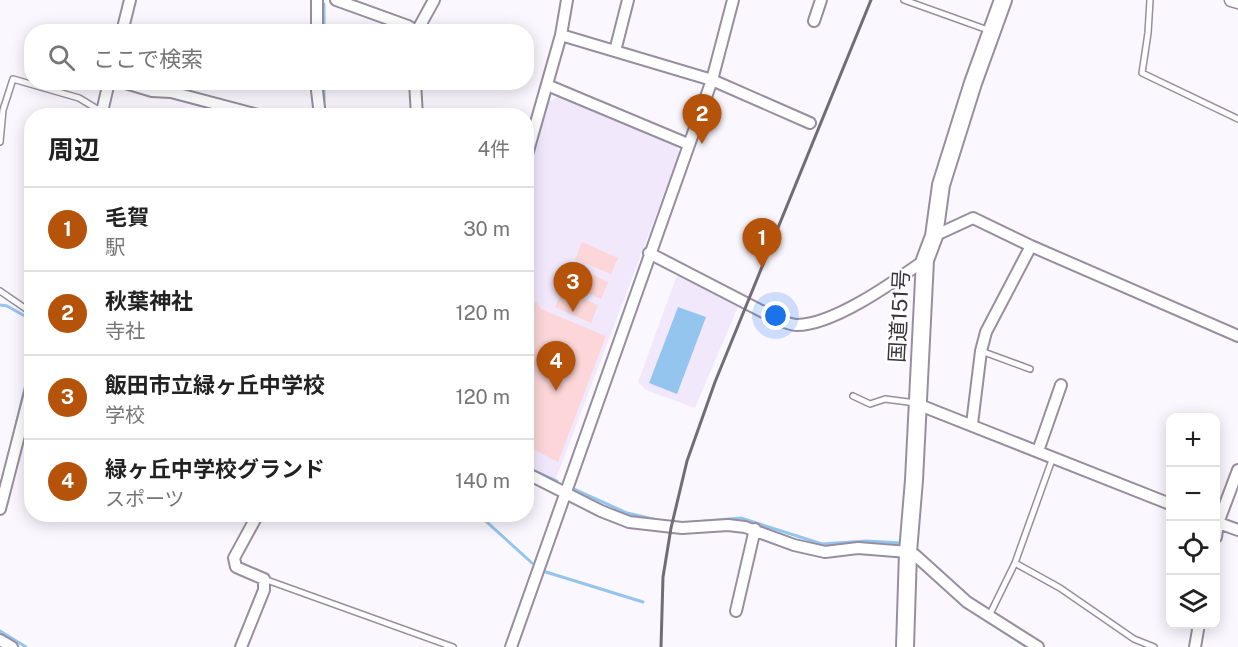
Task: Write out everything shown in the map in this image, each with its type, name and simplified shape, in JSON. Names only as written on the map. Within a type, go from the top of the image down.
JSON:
[{"type":"highway","name":"国道151号","points":[[905,647],[908,552],[925,260],[934,236],[941,185],[973,83],[1003,0]]},
{"type":"street","points":[[124,24],[130,0]]},
{"type":"street","points":[[316,24],[317,0]]},
{"type":"street","points":[[336,0],[399,24]]},
{"type":"street","points":[[421,24],[434,0]]},
{"type":"street","points":[[534,130],[561,35],[567,0]]},
{"type":"street","points":[[615,51],[628,0]]},
{"type":"street","points":[[511,647],[649,253],[712,81],[733,0]]},
{"type":"street","points":[[814,21],[821,0]]},
{"type":"street","points":[[1231,0],[1238,2]]},
{"type":"street","points":[[561,35],[712,81],[810,123]]},
{"type":"street","points":[[547,85],[688,144]]},
{"type":"street","points":[[102,108],[107,90]]},
{"type":"street","points":[[149,90],[171,92],[232,108]]},
{"type":"street","points":[[317,90],[319,108]]},
{"type":"street","points":[[415,90],[415,108]]},
{"type":"street","points":[[934,236],[973,218],[1030,246],[1238,336]]},
{"type":"street","points":[[972,424],[981,351],[986,332],[1030,246]]},
{"type":"street","points":[[649,253],[779,320],[797,325],[818,321],[849,308],[884,289],[925,260]]},
{"type":"street","points":[[1038,451],[1061,385]]},
{"type":"street","points":[[917,404],[1166,502]]},
{"type":"street","points":[[0,509],[24,416]]},
{"type":"street","points":[[1217,521],[1238,470]]},
{"type":"street","points":[[534,477],[601,511],[629,522],[682,528],[728,525],[755,529],[810,550],[825,552],[858,548],[908,552],[915,555],[954,592],[988,617],[1036,647]]},
{"type":"street","points":[[241,647],[264,590],[264,579],[236,567],[234,563],[234,558],[254,522]]},
{"type":"street","points":[[1220,523],[1238,530]]},
{"type":"street","points":[[736,611],[755,529]]},
{"type":"street","points":[[1195,647],[1199,629]]},
{"type":"street","points":[[0,640],[12,647]]},
{"type":"lane","points":[[904,0],[985,29]]},
{"type":"lane","points":[[1150,0],[1142,72],[1238,118]]},
{"type":"lane","points":[[0,142],[1,109],[13,79],[24,82]]},
{"type":"lane","points":[[51,90],[79,98],[93,108]]},
{"type":"lane","points":[[0,291],[24,308]]},
{"type":"lane","points":[[981,351],[1030,369]]},
{"type":"lane","points":[[853,396],[870,404],[885,399],[917,404]]},
{"type":"lane","points":[[988,617],[1015,563],[1053,457]]},
{"type":"lane","points":[[1015,563],[1060,588],[1134,639],[1154,647]]},
{"type":"lane","points":[[264,579],[453,647]]},
{"type":"shaded area","points":[[559,96],[674,144],[680,152],[555,481],[534,470],[534,150],[547,103]]},
{"type":"shaded area","points":[[582,242],[618,258],[611,274],[575,259]]},
{"type":"shaded area","points":[[573,266],[608,282],[601,299],[565,283]]},
{"type":"shaded area","points":[[677,275],[738,307],[695,408],[646,390],[638,382]]},
{"type":"shaded area","points":[[563,290],[598,305],[591,323],[555,307]]},
{"type":"shaded area","points":[[534,302],[541,309],[606,336],[558,462],[534,450]]},
{"type":"water","points":[[678,307],[706,317],[677,394],[649,383]]},
{"type":"waterway","points":[[324,4],[324,24]]},
{"type":"waterway","points":[[324,90],[324,102]]},
{"type":"waterway","points":[[0,305],[7,306],[24,316]]},
{"type":"waterway","points":[[8,458],[24,392]]},
{"type":"waterway","points":[[534,471],[557,481]]},
{"type":"waterway","points":[[574,489],[627,513],[657,520]]},
{"type":"waterway","points":[[683,523],[741,518],[822,544],[866,541],[901,543]]},
{"type":"waterway","points":[[487,522],[532,563]]},
{"type":"waterway","points":[[546,572],[643,602]]},
{"type":"waterway","points":[[976,614],[1027,647]]},
{"type":"waterway","points":[[0,631],[26,647]]},
{"type":"railway","points":[[661,647],[663,577],[671,528],[687,461],[715,382],[871,0]]},
{"type":"place","name":"秋葉神社","points":[[702,144]]},
{"type":"place","name":"毛賀","points":[[762,268]]},
{"type":"place","name":"飯田市立緑ヶ丘中学校","points":[[573,312]]},
{"type":"place","name":"緑ヶ丘中学校グランド","points":[[556,391]]}]
